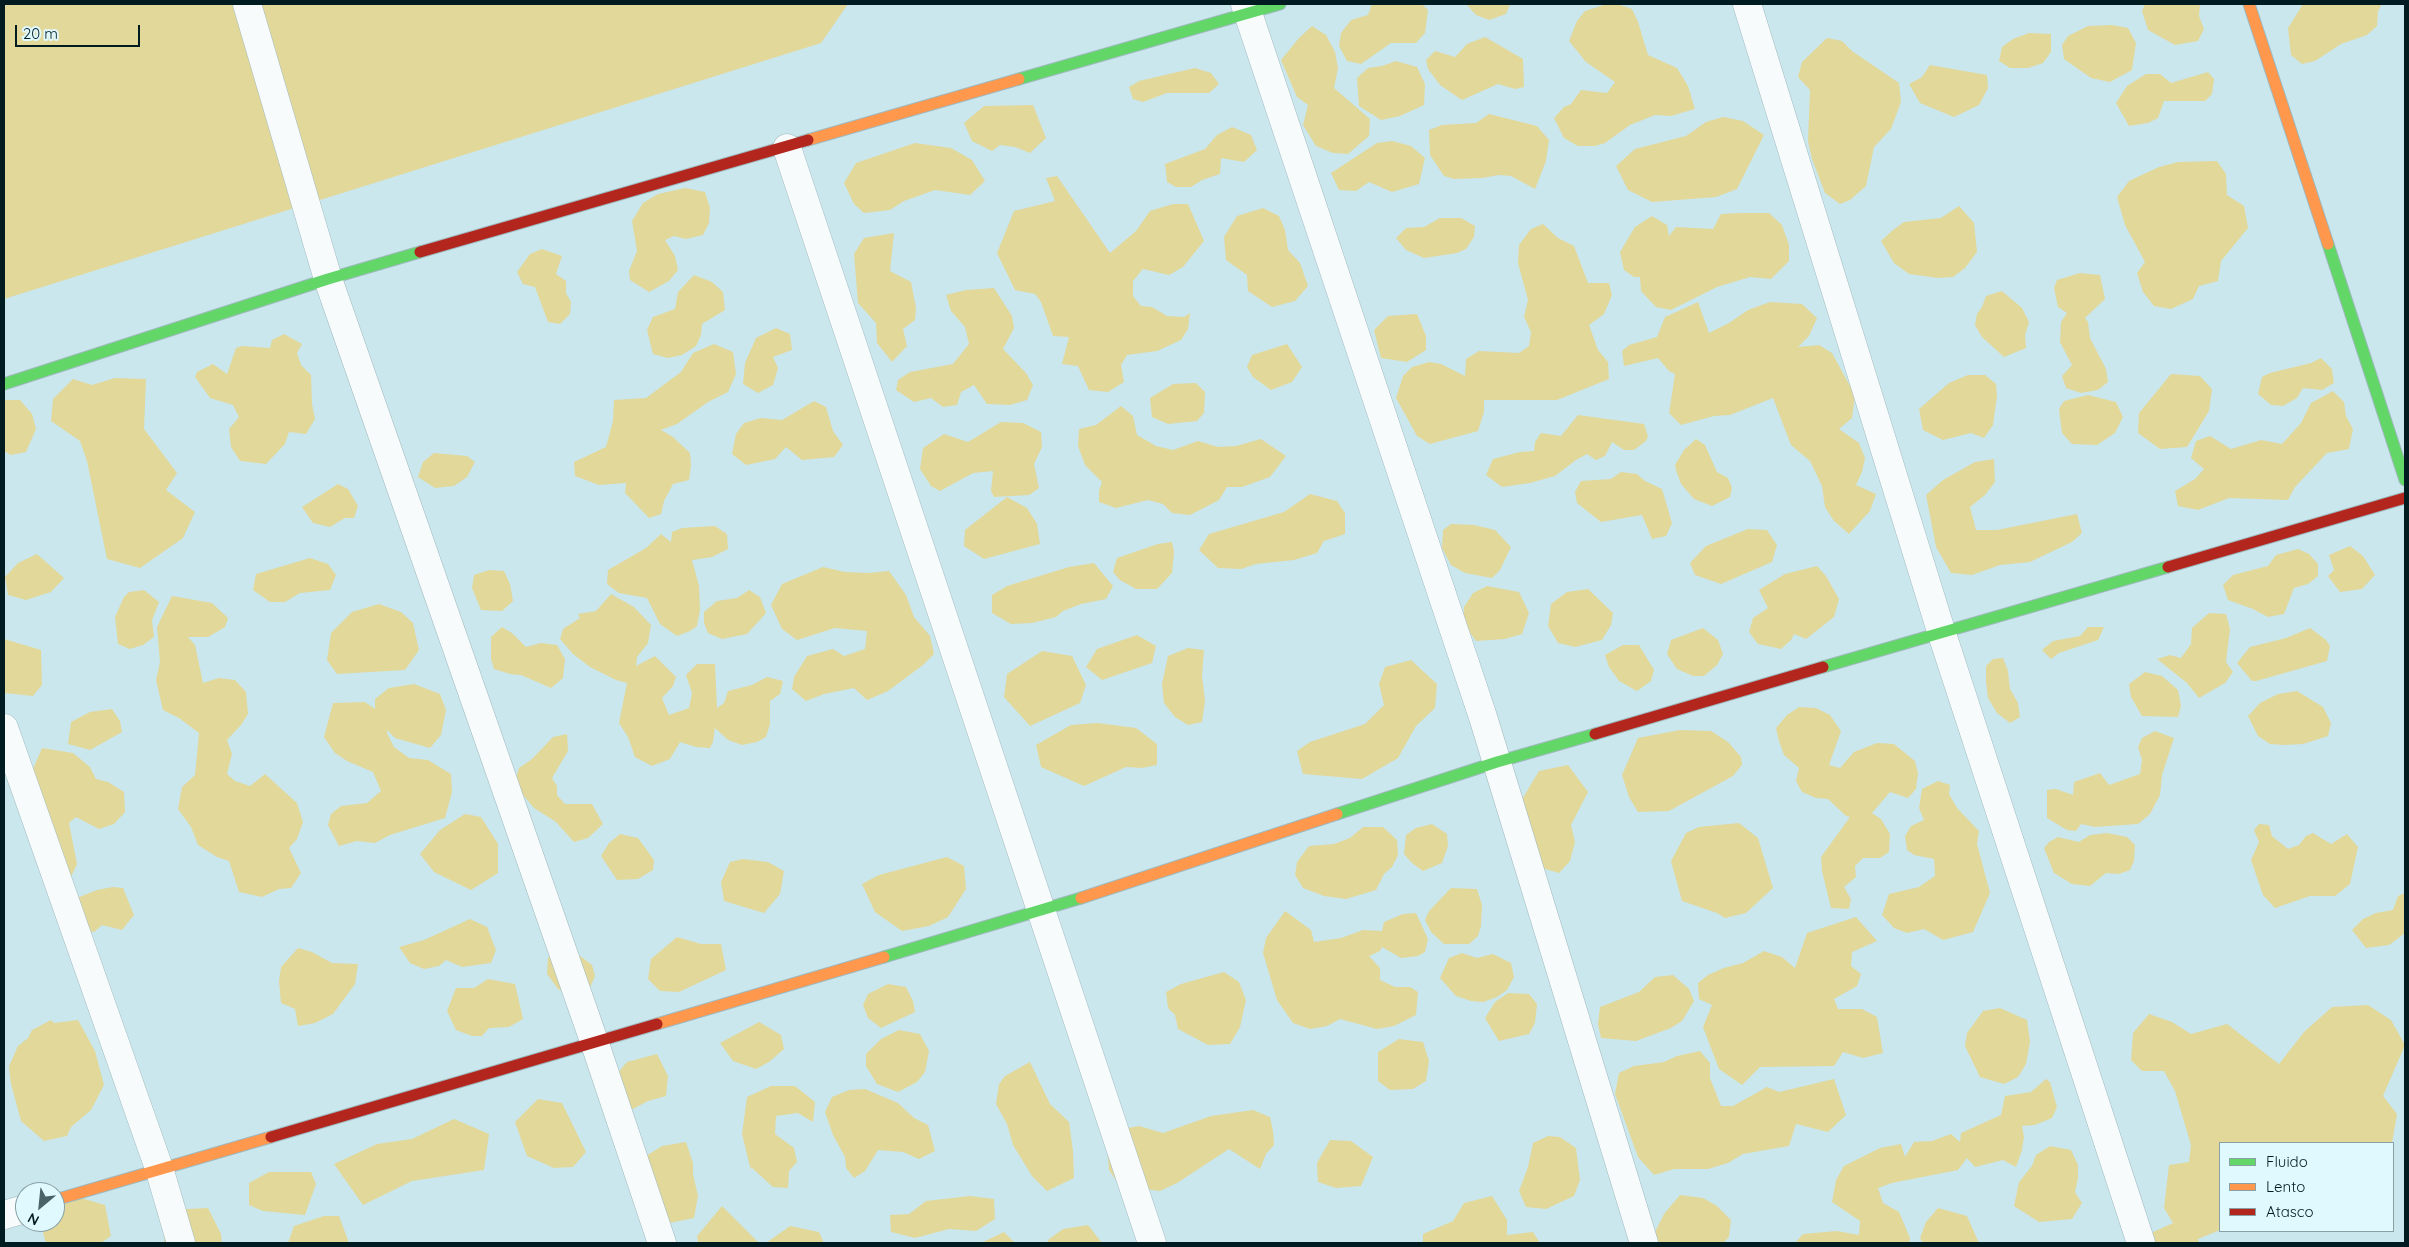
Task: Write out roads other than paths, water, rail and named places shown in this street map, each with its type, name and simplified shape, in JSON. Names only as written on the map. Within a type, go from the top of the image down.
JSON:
[{"type":"street","points":[[248,4],[328,279],[594,1041],[662,1243]]},
{"type":"street","points":[[4,384],[328,279],[787,148],[1247,9],[1280,4]]},
{"type":"street","points":[[1747,4],[1942,634],[2141,1243]]},
{"type":"street","points":[[2249,4],[2405,480]]},
{"type":"street","points":[[1247,9],[1496,762],[1644,1243]]},
{"type":"street","points":[[787,148],[1152,1243]]},
{"type":"street","points":[[65,1197],[1041,911],[1496,762],[2405,498]]},
{"type":"street","points":[[4,728],[159,1168],[181,1243]]}]
